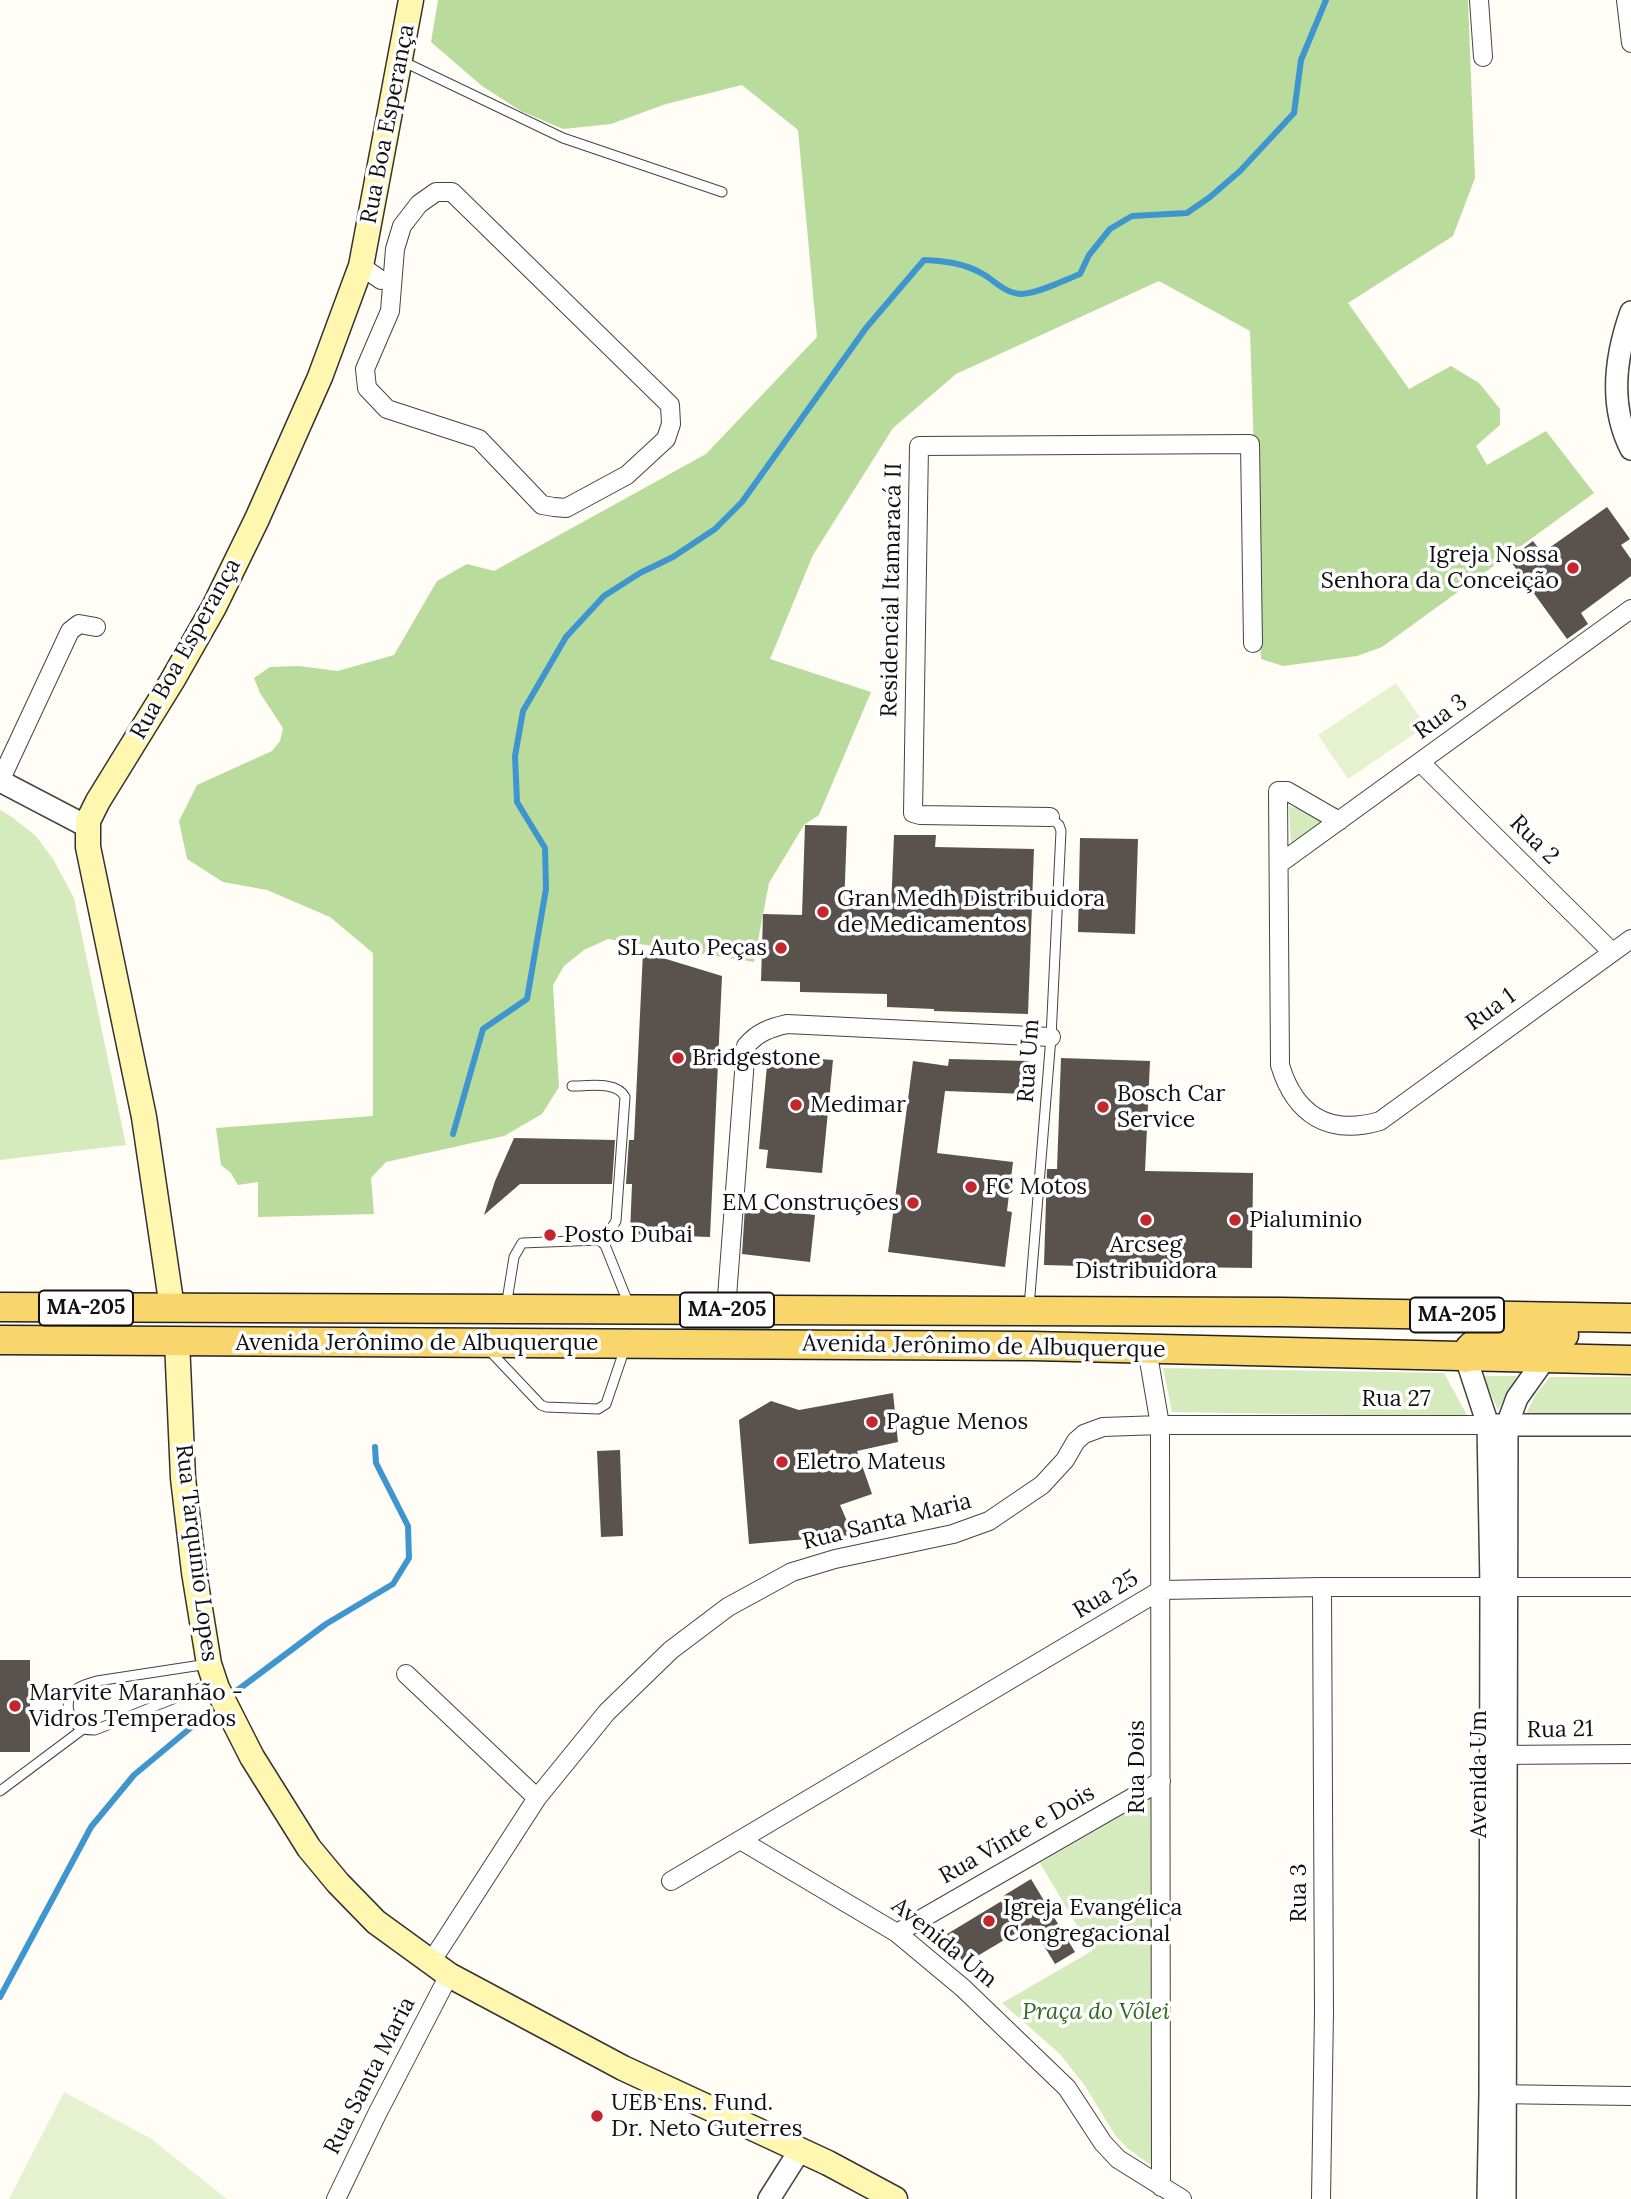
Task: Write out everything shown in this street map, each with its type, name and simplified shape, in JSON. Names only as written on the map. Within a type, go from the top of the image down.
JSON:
[{"type":"main road","name":"Rua Boa Esperança","points":[[172,1308],[144,1117],[93,875],[88,827],[98,801],[214,607],[320,377],[379,278],[400,60],[411,0]]},
{"type":"main road","name":"Avenida Jerônimo de Albuquerque","points":[[0,1307],[1299,1312],[1631,1318]]},
{"type":"main road","points":[[1466,1358],[1471,1345],[1492,1336],[1631,1334]]},
{"type":"main road","name":"Avenida Jerônimo de Albuquerque","points":[[0,1340],[1032,1346],[1631,1360]]},
{"type":"main road","name":"Rua Tarquinio Lopes","points":[[177,1341],[183,1478],[194,1572],[214,1678],[252,1757],[309,1848],[338,1883],[376,1922],[440,1968],[623,2068],[800,2150],[895,2199]]},
{"type":"street","points":[[1479,0],[1483,57]]},
{"type":"street","points":[[1626,0],[1631,43]]},
{"type":"street","points":[[436,192],[453,192],[670,405],[671,424],[666,439],[627,475],[566,508],[542,505],[478,439],[387,409],[367,388],[365,369],[390,311],[379,278],[395,249],[402,226],[419,204],[436,192]]},
{"type":"street","points":[[1631,312],[1622,337],[1616,375],[1619,417],[1631,449]]},
{"type":"street","name":"Residencial Itamaracá II","points":[[1050,817],[914,813],[919,446],[1250,444],[1253,643]]},
{"type":"street","name":"Rua 3","points":[[1279,864],[1631,609]]},
{"type":"street","points":[[88,827],[0,781],[70,631],[79,624],[96,627]]},
{"type":"street","name":"Rua 2","points":[[1420,762],[1612,953]]},
{"type":"street","points":[[1279,864],[1278,791],[1287,791],[1339,821]]},
{"type":"street","name":"Rua 1","points":[[1279,864],[1280,1065],[1283,1076],[1299,1102],[1309,1112],[1322,1120],[1349,1127],[1380,1121],[1631,939]]},
{"type":"street","points":[[726,1310],[747,1046],[755,1035],[768,1028],[787,1024],[1051,1037]]},
{"type":"street","name":"Rua Dois","points":[[1147,1349],[1160,1425],[1161,2187]]},
{"type":"street","name":"Avenida Um","points":[[1466,1358],[1498,1425],[1498,2094],[1505,2199]]},
{"type":"street","name":"Avenida Um","points":[[1498,1425],[1544,1360]]},
{"type":"street","name":"Rua 27","points":[[1160,1425],[1631,1425]]},
{"type":"street","name":"Rua Santa Maria","points":[[336,2199],[377,2114],[440,1968],[537,1798],[607,1712],[671,1650],[728,1607],[792,1572],[835,1559],[953,1534],[989,1521],[1042,1485],[1084,1434],[1103,1427],[1160,1425]]},
{"type":"street","name":"Rua 3","points":[[1321,2199],[1324,2011],[1322,1587]]},
{"type":"street","name":"Rua 25","points":[[671,1881],[1161,1590],[1631,1587]]},
{"type":"street","points":[[407,1674],[537,1798]]},
{"type":"street","name":"Rua 21","points":[[1498,1755],[1631,1754]]},
{"type":"street","name":"Rua Vinte e Dois","points":[[897,1933],[1161,1781]]},
{"type":"street","name":"Avenida Um","points":[[742,1841],[897,1933],[963,1988],[1067,2088],[1102,2143],[1118,2159],[1182,2199]]},
{"type":"street","points":[[1498,2094],[1631,2096]]},
{"type":"street","name":"Avenida Um","points":[[1488,2199],[1498,2094]]},
{"type":"street","points":[[769,2199],[800,2150]]},
{"type":"lane","points":[[400,60],[563,138],[722,192]]},
{"type":"lane","name":"Rua Um","points":[[1029,1311],[1051,1037],[1061,831],[1059,825],[1050,817]]},
{"type":"lane","points":[[572,1086],[616,1087],[625,1097],[617,1220],[603,1241]]},
{"type":"lane","points":[[506,1309],[514,1257],[522,1243],[603,1241]]},
{"type":"lane","points":[[603,1241],[631,1310]]},
{"type":"lane","points":[[482,1343],[541,1405],[598,1409],[606,1404],[626,1343]]},
{"type":"lane","points":[[214,1678],[95,1730],[76,1724],[68,1706],[73,1691],[97,1681],[214,1678]]},
{"type":"lane","points":[[0,1791],[83,1728]]},
{"type":"green space","points":[[438,0],[1468,0],[1475,178],[1453,236],[1348,303],[1409,389],[1451,366],[1479,383],[1500,409],[1500,425],[1476,446],[1487,465],[1546,431],[1594,493],[1382,647],[1357,656],[1283,666],[1261,659],[1250,331],[1159,281],[956,374],[893,428],[813,555],[770,659],[871,692],[819,815],[804,825],[769,883],[754,962],[608,939],[584,950],[564,966],[553,985],[559,1087],[542,1114],[504,1136],[386,1162],[371,1178],[374,1214],[258,1217],[258,1182],[238,1185],[231,1173],[221,1165],[216,1128],[373,1116],[373,953],[330,917],[267,890],[223,882],[187,859],[179,821],[197,785],[272,751],[280,741],[283,728],[260,693],[254,678],[270,667],[299,666],[338,671],[394,655],[437,581],[467,564],[494,571],[706,454],[817,337],[798,130],[742,85],[666,104],[611,124],[563,129],[521,111],[482,86],[431,42]]},
{"type":"green space","points":[[1396,683],[1426,726],[1348,779],[1318,735]]},
{"type":"green space","points":[[1289,806],[1333,820],[1291,849]]},
{"type":"green space","points":[[0,810],[35,835],[53,859],[74,898],[126,1145],[0,1160]]},
{"type":"green space","points":[[1163,1368],[1444,1373],[1468,1417],[1172,1412]]},
{"type":"green space","points":[[1483,1376],[1517,1376],[1498,1410]]},
{"type":"green space","points":[[1550,1377],[1631,1377],[1631,1415],[1525,1416],[1536,1394]]},
{"type":"green space","name":"Praça do Vôlei","points":[[1151,1798],[1152,2166],[1127,2148],[1115,2135],[1085,2086],[1060,2054],[1002,2003],[1092,1951],[1040,1863]]},
{"type":"green space","points":[[64,2092],[150,2138],[227,2199],[9,2199]]},
{"type":"building","name":"Igreja Nossa Senhora da Conceição","points":[[1607,507],[1630,539],[1621,545],[1631,559],[1631,576],[1581,613],[1588,624],[1567,639],[1509,559],[1533,541],[1542,553]]},
{"type":"building","points":[[805,825],[847,826],[844,908],[891,909],[894,835],[936,835],[935,847],[1034,849],[1028,1014],[887,1007],[887,994],[800,992],[800,982],[761,981],[763,914],[802,915]]},
{"type":"building","points":[[1080,838],[1138,839],[1135,934],[1078,932]]},
{"type":"building","name":"Bridgestone","points":[[643,952],[722,976],[710,1237],[630,1234],[632,1184],[626,1184],[629,1140],[634,1140]]},
{"type":"building","name":"Medimar","points":[[768,1055],[833,1060],[822,1173],[766,1168],[768,1150],[759,1149]]},
{"type":"building","points":[[1061,1058],[1150,1061],[1145,1171],[1253,1173],[1252,1268],[1044,1265],[1047,1169],[1057,1169]]},
{"type":"building","points":[[949,1059],[1029,1061],[1026,1094],[945,1091],[937,1153],[1013,1162],[1007,1211],[1012,1212],[1005,1267],[888,1252],[913,1061],[948,1066]]},
{"type":"building","points":[[514,1138],[615,1140],[612,1184],[520,1184],[484,1215]]},
{"type":"building","points":[[745,1207],[815,1215],[810,1262],[742,1254]]},
{"type":"building","name":"Eletro Mateus","points":[[893,1393],[898,1442],[857,1451],[872,1494],[840,1505],[853,1535],[749,1544],[739,1420],[771,1401],[799,1410]]},
{"type":"building","points":[[620,1450],[623,1536],[601,1537],[597,1451]]},
{"type":"building","name":"Marvite Maranhão - Vidros Temperados","points":[[0,1660],[30,1660],[30,1752],[0,1752]]},
{"type":"building","name":"Igreja Evangélica Congregacional","points":[[1031,1879],[1075,1952],[1055,1964],[1031,1924],[964,1964],[947,1934],[1005,1899],[1003,1896]]},
{"type":"waterway","points":[[453,1134],[483,1029],[527,999],[546,889],[545,848],[517,802],[515,756],[523,711],[566,637],[604,596],[640,573],[673,557],[715,529],[742,502],[866,328],[924,260],[962,265],[976,270],[1011,292],[1029,293],[1080,274],[1089,255],[1110,229],[1132,216],[1187,213],[1210,197],[1240,171],[1294,113],[1301,60],[1326,0]]},
{"type":"waterway","points":[[227,1698],[326,1624],[393,1584],[409,1558],[408,1526],[376,1463],[375,1447]]},
{"type":"waterway","points":[[0,1997],[91,1827],[134,1775],[218,1705]]},
{"type":"place","name":"Igreja Nossa Senhora da Conceição","points":[[1573,568]]},
{"type":"place","name":"Gran Medh Distribuidora de Medicamentos","points":[[823,912]]},
{"type":"place","name":"SL Auto Peças","points":[[781,948]]},
{"type":"place","name":"Bridgestone","points":[[678,1058]]},
{"type":"place","name":"Medimar","points":[[796,1105]]},
{"type":"place","name":"Bosch Car Service","points":[[1103,1107]]},
{"type":"place","name":"FC Motos","points":[[971,1187]]},
{"type":"place","name":"EM Construções","points":[[913,1203]]},
{"type":"place","name":"Arcseg Distribuidora","points":[[1146,1220]]},
{"type":"place","name":"Pialuminio","points":[[1235,1220]]},
{"type":"place","name":"Posto Dubai","points":[[550,1235]]},
{"type":"place","name":"Pague Menos","points":[[872,1422]]},
{"type":"place","name":"Eletro Mateus","points":[[782,1462]]},
{"type":"place","name":"Marvite Maranhão - Vidros Temperados","points":[[15,1706]]},
{"type":"place","name":"Igreja Evangélica Congregacional","points":[[989,1921]]},
{"type":"place","name":"UEB Ens. Fund. Dr. Neto Guterres","points":[[597,2116]]}]
